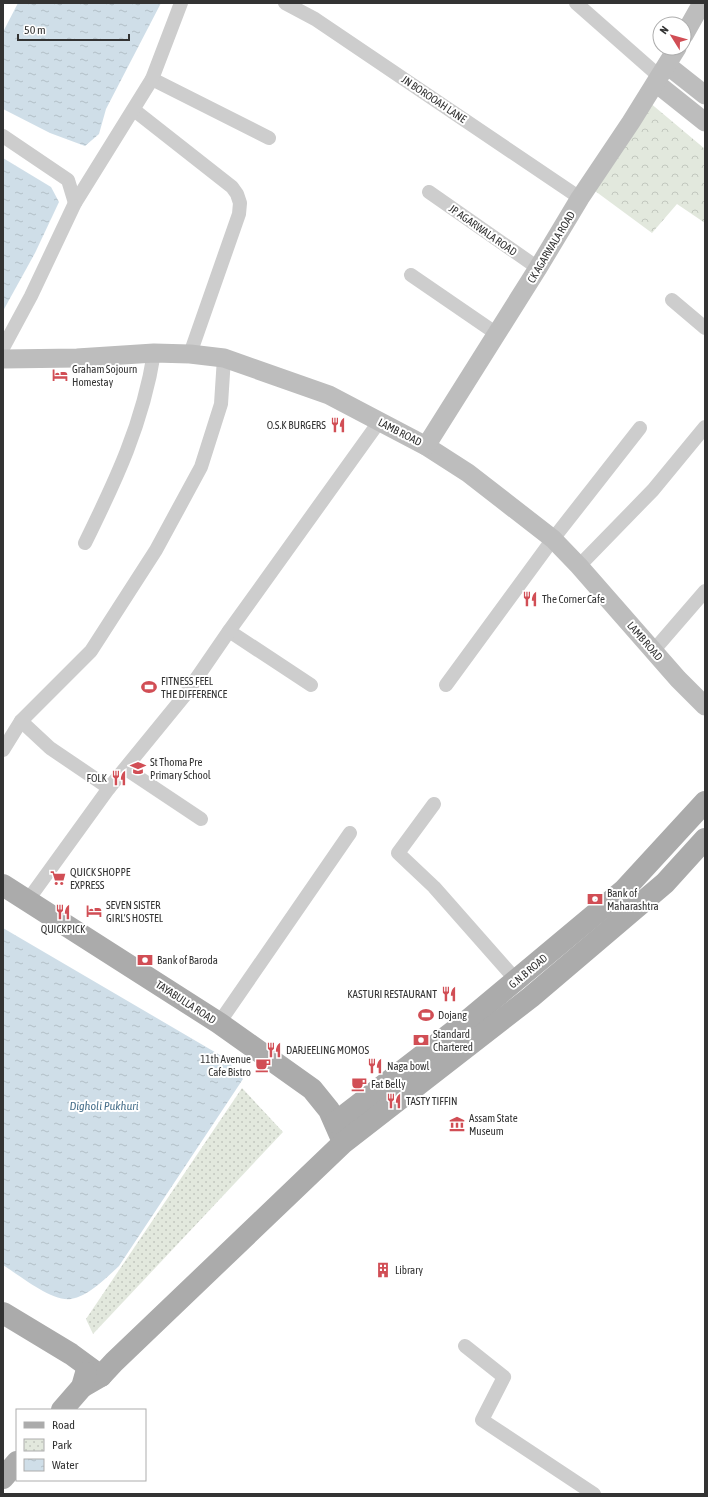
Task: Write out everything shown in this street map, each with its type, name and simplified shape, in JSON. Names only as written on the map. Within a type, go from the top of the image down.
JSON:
[{"type":"main road","name":"G.N.B ROAD","points":[[336,1122],[517,981],[624,890],[705,802]]},
{"type":"main road","name":"G.N.B ROAD","points":[[63,1409],[95,1372],[126,1351],[342,1143],[531,997],[665,883],[705,839]]},
{"type":"main road","name":"TAYABULLA ROAD","points":[[3,885],[219,1023],[312,1089],[329,1110],[336,1122],[342,1143]]},
{"type":"main road","points":[[3,1313],[71,1354],[95,1372]]},
{"type":"main road","points":[[3,1478],[16,1463]]},
{"type":"street","points":[[3,348],[31,296],[76,203],[152,79],[181,3]]},
{"type":"street","name":"JN BOROOAH LANE","points":[[285,3],[315,19],[580,198]]},
{"type":"street","points":[[576,3],[661,75],[705,122]]},
{"type":"street","points":[[692,20],[702,3]]},
{"type":"street","name":"CK AGARWALA ROAD","points":[[426,446],[538,268],[580,198],[661,75],[672,56]]},
{"type":"street","points":[[661,75],[705,95]]},
{"type":"street","points":[[152,79],[269,138]]},
{"type":"street","points":[[134,110],[232,187],[237,194],[240,203],[234,228],[190,354]]},
{"type":"street","points":[[3,136],[68,180],[76,203]]},
{"type":"street","points":[[68,180],[93,173]]},
{"type":"street","name":"JP AGARWALA ROAD","points":[[428,192],[538,268]]},
{"type":"street","points":[[411,275],[497,334]]},
{"type":"street","points":[[672,300],[705,328]]},
{"type":"street","points":[[86,543],[122,467],[149,387],[154,353]]},
{"type":"street","name":"LAMB ROAD","points":[[3,359],[77,358],[154,353],[190,354],[224,358],[329,395],[426,446],[468,473],[553,539],[579,566],[678,679],[705,706]]},
{"type":"street","points":[[3,750],[21,722],[91,650],[156,550],[201,467],[221,404],[224,358]]},
{"type":"street","points":[[28,900],[109,788],[185,695],[229,631],[379,422]]},
{"type":"street","points":[[579,566],[653,490],[705,427]]},
{"type":"street","points":[[446,685],[553,539],[640,428]]},
{"type":"street","points":[[654,650],[705,591]]},
{"type":"street","points":[[229,631],[311,684]]},
{"type":"street","points":[[21,722],[50,748],[109,788]]},
{"type":"street","points":[[126,768],[201,820]]},
{"type":"street","points":[[434,804],[398,853],[434,887],[517,981]]},
{"type":"street","points":[[219,1023],[350,833]]},
{"type":"street","points":[[465,1346],[504,1378],[482,1420],[594,1494]]},
{"type":"green space","points":[[649,102],[705,149],[705,223],[677,204],[652,233],[591,188]]},
{"type":"green space","points":[[242,1088],[283,1132],[93,1334],[86,1319]]},
{"type":"water","points":[[18,3],[161,3],[106,109],[99,134],[85,146],[50,133],[3,109],[3,32]]},
{"type":"water","points":[[3,158],[51,187],[59,202],[35,253],[3,311]]},
{"type":"water","name":"Digholi Pukhuri","points":[[3,928],[225,1058],[243,1079],[119,1266],[91,1290],[71,1299],[63,1299],[45,1292],[3,1265]]},
{"type":"place","name":"Graham Sojourn Homestay","points":[[60,375]]},
{"type":"place","name":"O.S.K BURGERS","points":[[338,425]]},
{"type":"place","name":"The Corner Cafe","points":[[530,599]]},
{"type":"place","name":"FITNESS FEEL THE DIFFERENCE","points":[[149,687]]},
{"type":"place","name":"St Thoma Pre Primary School","points":[[138,768]]},
{"type":"place","name":"FOLK","points":[[119,778]]},
{"type":"place","name":"QUICK SHOPPE EXPRESS","points":[[58,878]]},
{"type":"place","name":"Bank of Maharashtra","points":[[595,899]]},
{"type":"place","name":"SEVEN SISTER GIRL'S HOSTEL","points":[[94,911]]},
{"type":"place","name":"QUICKPICK","points":[[63,912]]},
{"type":"place","name":"Bank of Baroda","points":[[145,960]]},
{"type":"place","name":"KASTURI RESTAURANT","points":[[449,994]]},
{"type":"place","name":"Dojang","points":[[426,1015]]},
{"type":"place","name":"Standard Chartered","points":[[421,1040]]},
{"type":"place","name":"DARJEELING MOMOS","points":[[274,1050]]},
{"type":"place","name":"11th Avenue Cafe Bistro","points":[[263,1065]]},
{"type":"place","name":"Naga bowl","points":[[375,1066]]},
{"type":"place","name":"Fat Belly","points":[[359,1084]]},
{"type":"place","name":"TASTY TIFFIN","points":[[394,1101]]},
{"type":"place","name":"Assam State Museum","points":[[457,1124]]},
{"type":"place","name":"Library","points":[[383,1270]]}]
